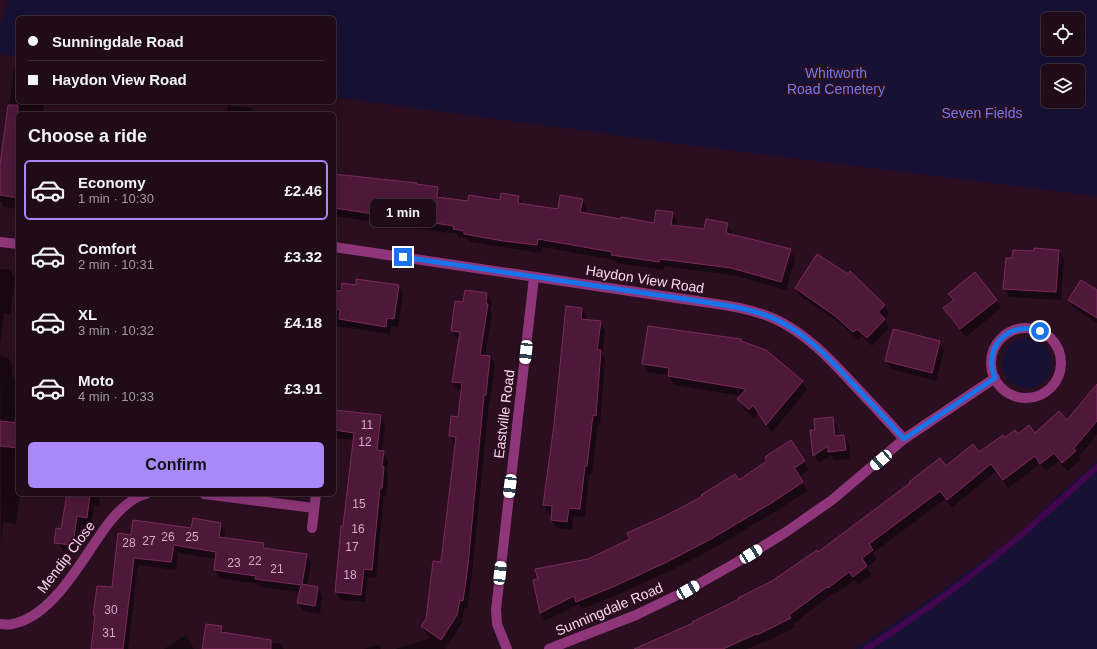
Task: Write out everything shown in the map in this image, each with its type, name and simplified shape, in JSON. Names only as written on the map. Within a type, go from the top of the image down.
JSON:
[{"type":"street","points":[[0,242],[16,244]]},
{"type":"street","name":"Haydon View Road","points":[[336,247],[733,307],[755,312],[774,319],[800,333],[812,342],[832,361],[904,439]]},
{"type":"street","name":"Eastville Road","points":[[507,649],[497,624],[496,610],[534,277]]},
{"type":"street","points":[[1022,328],[1036,330],[1049,336],[1057,347],[1061,361],[1058,375],[1053,384],[1042,393],[1029,397],[1015,396],[1003,389],[995,378],[992,368],[992,354],[999,341],[1009,332],[1022,328]]},
{"type":"street","name":"Sunningdale Road","points":[[549,649],[636,614],[688,590],[739,561],[786,532],[832,500],[904,439],[995,378]]},
{"type":"street","name":"Mendip Close","points":[[0,624],[13,624],[32,617],[45,608],[63,589],[96,539],[116,515],[128,503],[139,496]]},
{"type":"street","points":[[220,496],[314,508]]},
{"type":"street","points":[[312,528],[316,496]]},
{"type":"green space","name":"Whitworth Road Cemetery","points":[[8,0],[1097,0],[1097,196],[682,144],[336,97],[336,16],[16,16],[16,57],[0,54],[0,25]]},
{"type":"green space","points":[[1022,338],[1032,338],[1045,345],[1052,358],[1052,368],[1045,381],[1032,388],[1022,388],[1013,384],[1006,377],[1002,368],[1002,358],[1006,349],[1013,342]]},
{"type":"green space","points":[[1097,461],[1097,649],[855,649],[920,606],[1019,534],[1054,499]]},
{"type":"building","points":[[8,105],[18,105],[18,112],[16,112],[16,198],[0,195],[0,165]]},
{"type":"building","points":[[336,174],[417,183],[416,184],[438,187],[437,197],[468,201],[469,195],[500,200],[501,193],[519,196],[518,203],[558,209],[560,195],[583,199],[580,212],[654,223],[656,210],[673,212],[671,225],[704,229],[706,219],[728,223],[726,233],[791,249],[781,282],[731,268],[660,259],[659,262],[611,255],[612,252],[538,239],[537,245],[503,241],[464,234],[464,231],[453,229],[454,226],[336,208]]},
{"type":"building","points":[[1034,248],[1059,250],[1056,292],[1003,289],[1006,258],[1012,258],[1013,250],[1034,251]]},
{"type":"building","points":[[817,254],[848,274],[850,271],[885,305],[878,312],[885,319],[867,338],[857,329],[853,332],[835,316],[795,288]]},
{"type":"building","points":[[975,272],[997,300],[960,329],[943,308],[954,300],[948,294]]},
{"type":"building","points":[[356,279],[399,285],[394,319],[387,318],[386,327],[339,319],[340,310],[336,309],[336,290],[341,291],[342,283],[356,285]]},
{"type":"building","points":[[1081,280],[1097,290],[1097,318],[1068,300]]},
{"type":"building","points":[[465,290],[487,293],[486,304],[488,304],[480,355],[490,356],[486,395],[484,395],[468,565],[463,601],[460,600],[457,615],[441,640],[421,626],[426,619],[433,561],[441,562],[456,437],[449,436],[451,416],[458,417],[462,383],[452,382],[460,332],[451,331],[455,301],[463,302]]},
{"type":"building","points":[[566,306],[582,308],[581,319],[601,321],[597,350],[601,350],[596,416],[593,415],[580,509],[569,508],[567,522],[551,520],[552,506],[543,505],[554,425]]},
{"type":"building","points":[[648,326],[741,339],[741,341],[766,350],[803,381],[766,425],[753,405],[749,410],[737,399],[746,389],[668,376],[669,368],[642,364]]},
{"type":"building","points":[[893,329],[940,341],[932,373],[885,361]]},
{"type":"building","points":[[1097,384],[1097,421],[1074,448],[1076,451],[1062,463],[1054,453],[1040,464],[1035,456],[1003,480],[991,464],[947,500],[940,491],[869,544],[873,550],[862,558],[867,566],[853,577],[849,572],[789,615],[791,618],[757,635],[756,634],[723,649],[634,649],[693,623],[692,622],[772,581],[817,550],[818,552],[910,483],[909,482],[940,458],[946,466],[973,444],[979,452],[1003,435],[1004,438],[1015,430],[1018,434],[1029,425],[1035,433],[1059,411],[1067,420]]},
{"type":"building","points":[[336,410],[381,415],[377,450],[384,451],[382,488],[380,488],[372,570],[364,569],[361,595],[335,592],[341,526],[343,526],[354,433],[336,430]]},
{"type":"building","points":[[833,417],[835,436],[844,435],[846,450],[828,452],[828,446],[813,456],[810,430],[815,430],[814,419]]},
{"type":"building","points":[[0,421],[16,423],[16,448],[0,446]]},
{"type":"building","points":[[791,440],[805,461],[794,467],[803,482],[773,502],[711,539],[667,562],[576,602],[574,596],[540,613],[533,580],[538,579],[535,569],[588,559],[630,539],[627,533],[665,516],[703,496],[701,495],[735,474],[739,480],[767,461],[765,457]]},
{"type":"building","points":[[67,496],[90,496],[87,518],[77,516],[73,545],[54,543],[56,528],[61,529]]},
{"type":"building","points":[[193,518],[221,523],[219,537],[264,543],[263,548],[307,554],[302,584],[318,587],[315,606],[297,603],[301,585],[255,579],[256,576],[214,570],[216,552],[174,545],[171,562],[134,558],[123,649],[91,649],[95,615],[93,615],[97,586],[112,587],[118,533],[131,535],[133,520],[191,528]]},
{"type":"building","points":[[206,624],[222,626],[221,632],[271,640],[271,649],[202,649]]},
{"type":"waterway","points":[[866,649],[896,630],[984,566],[1097,467]]},
{"type":"route","points":[[403,257],[698,301],[755,312],[774,319],[793,329],[812,342],[832,361],[904,439],[995,378],[992,368],[992,357],[994,350],[999,341],[1009,332],[1019,328],[1030,328],[1040,331]]},
{"type":"park label","name":"Seven Fields","points":[[982,113]]}]
